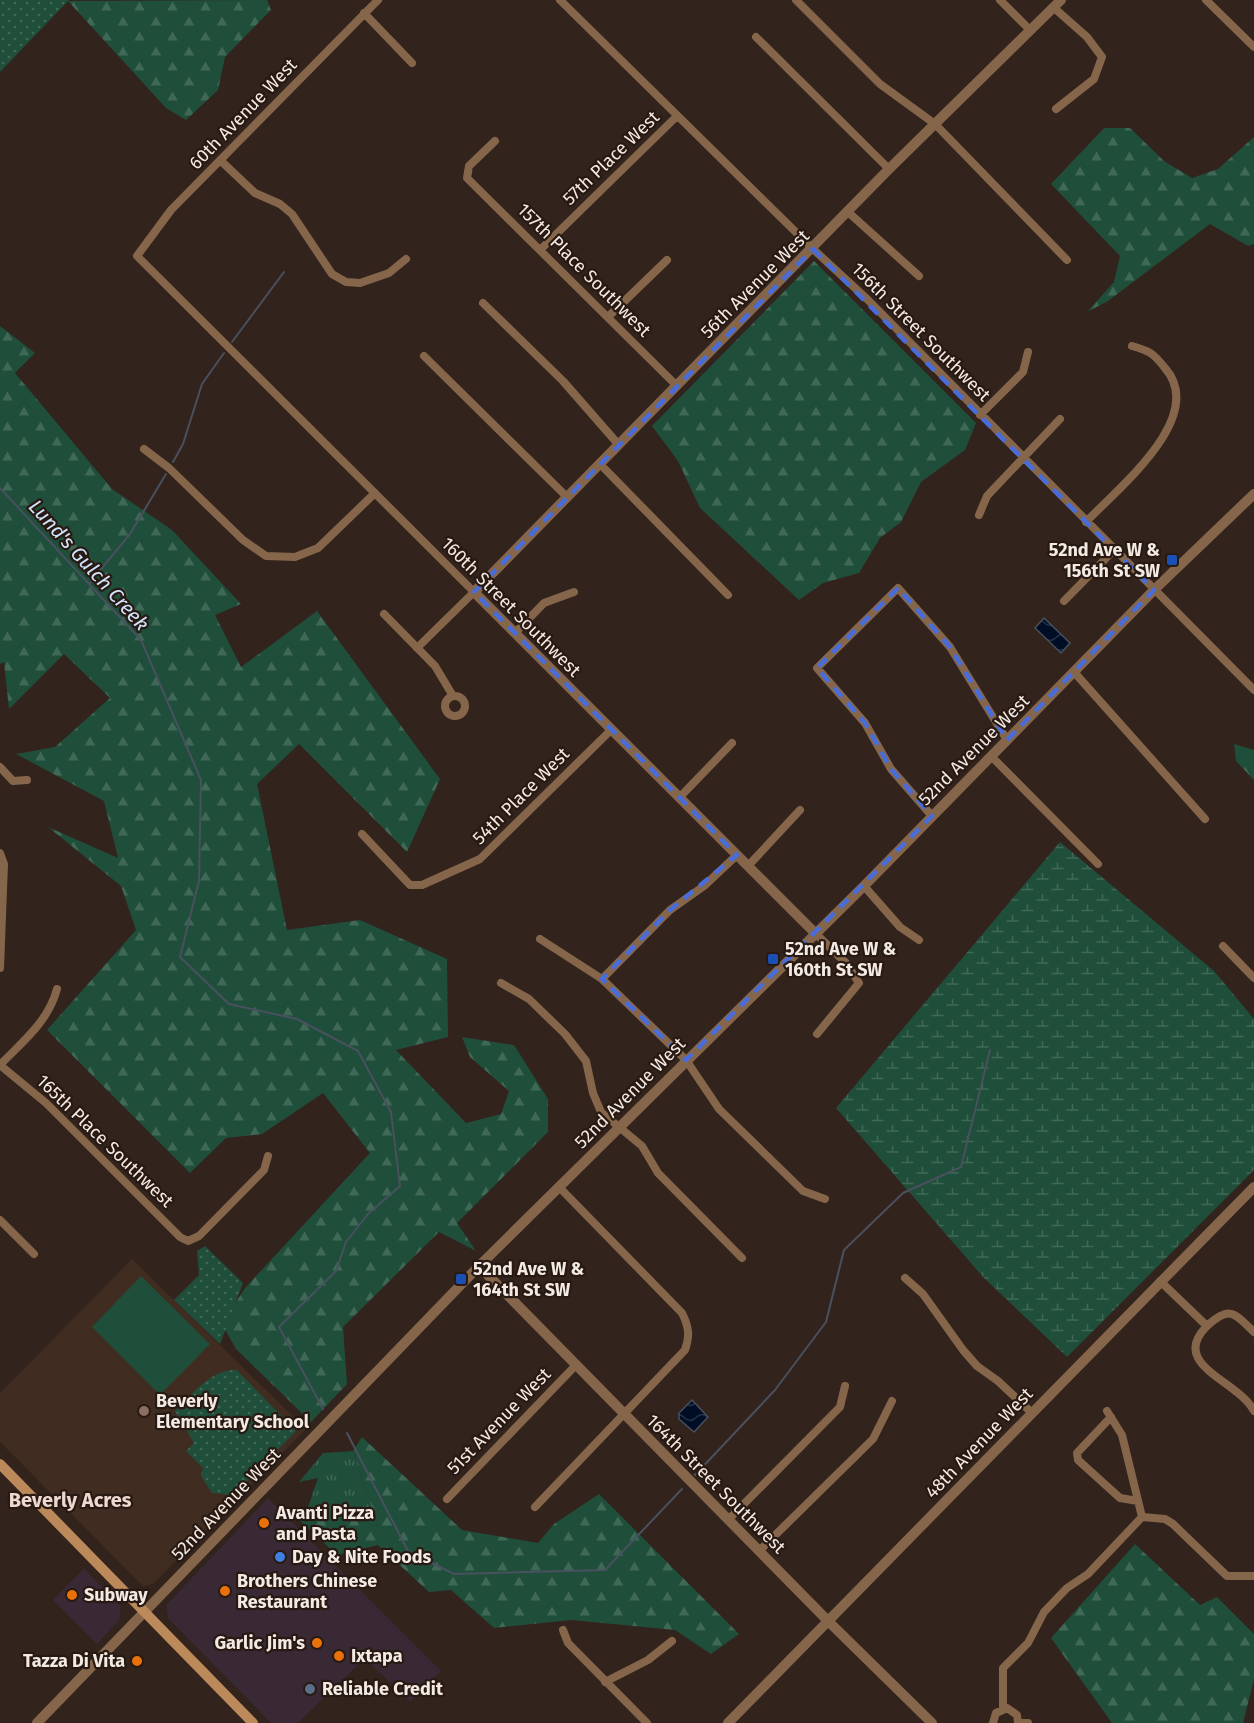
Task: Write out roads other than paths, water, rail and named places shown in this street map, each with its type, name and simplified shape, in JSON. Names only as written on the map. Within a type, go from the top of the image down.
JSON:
[{"type":"main road","points":[[0,1464],[253,1723]]},
{"type":"street","name":"60th Avenue West","points":[[137,256],[171,210],[378,0]]},
{"type":"street","name":"156th Street Southwest","points":[[560,0],[813,249],[868,300],[1254,690]]},
{"type":"street","points":[[796,0],[880,84],[935,124],[1067,260]]},
{"type":"street","points":[[1000,0],[1030,30]]},
{"type":"street","points":[[1206,0],[1254,47]]},
{"type":"street","points":[[1056,109],[1094,79],[1102,57],[1057,4]]},
{"type":"street","name":"56th Avenue West","points":[[474,592],[889,169],[1057,4]]},
{"type":"street","points":[[364,13],[412,63]]},
{"type":"street","points":[[756,37],[889,169]]},
{"type":"street","name":"57th Place West","points":[[541,249],[677,116]]},
{"type":"street","name":"157th Place Southwest","points":[[495,141],[469,166],[467,178],[609,316],[677,386]]},
{"type":"street","points":[[220,160],[255,193],[280,204],[292,214],[332,274],[346,282],[360,283],[389,273],[406,259]]},
{"type":"street","points":[[848,212],[919,276]]},
{"type":"street","name":"160th Street Southwest","points":[[137,256],[846,963],[859,983],[818,1034]]},
{"type":"street","points":[[609,316],[667,260]]},
{"type":"street","points":[[483,303],[563,381],[618,444]]},
{"type":"street","points":[[1086,522],[1161,444],[1177,406],[1173,377],[1151,351],[1132,346]]},
{"type":"street","points":[[980,415],[1023,372],[1028,352]]},
{"type":"street","points":[[424,356],[566,496]]},
{"type":"street","points":[[979,515],[987,495],[1060,419]]},
{"type":"street","points":[[144,449],[169,468],[243,540],[266,556],[295,557],[318,548],[375,493]]},
{"type":"street","points":[[599,463],[728,595]]},
{"type":"street","name":"52nd Avenue West","points":[[37,1723],[479,1266],[816,934],[1154,591],[1254,494]]},
{"type":"street","points":[[1064,601],[1114,550]]},
{"type":"street","points":[[932,816],[891,769],[865,723],[817,668],[898,588],[950,647],[1007,740]]},
{"type":"street","points":[[417,648],[474,592]]},
{"type":"street","points":[[515,633],[544,603],[574,592]]},
{"type":"street","points":[[384,614],[444,677],[453,696]]},
{"type":"street","points":[[1074,672],[1205,819]]},
{"type":"street","name":"54th Place West","points":[[362,834],[410,885],[422,885],[480,859],[611,730]]},
{"type":"street","points":[[679,798],[732,743]]},
{"type":"street","points":[[991,756],[1098,864]]},
{"type":"street","points":[[0,767],[13,781],[27,780]]},
{"type":"street","points":[[748,866],[801,810]]},
{"type":"street","points":[[0,853],[4,864],[0,968]]},
{"type":"street","points":[[602,979],[670,910],[704,886],[737,855]]},
{"type":"street","points":[[864,886],[900,927],[919,939]]},
{"type":"street","points":[[540,939],[602,979],[686,1060],[719,1109],[803,1191],[825,1199]]},
{"type":"street","points":[[1223,946],[1254,978]]},
{"type":"street","points":[[501,983],[529,999],[564,1034],[586,1061],[593,1093],[601,1112],[617,1128],[642,1146],[658,1173],[742,1258]]},
{"type":"street","points":[[0,1065],[44,1020],[53,1005],[57,989]]},
{"type":"street","name":"165th Place Southwest","points":[[0,1065],[46,1103],[180,1238],[188,1241],[199,1236],[264,1170],[268,1156]]},
{"type":"street","points":[[535,1507],[685,1350],[689,1338],[688,1325],[682,1313],[559,1187]]},
{"type":"street","name":"48th Avenue West","points":[[728,1723],[1254,1187]]},
{"type":"street","points":[[0,1220],[34,1254]]},
{"type":"street","name":"164th Street Southwest","points":[[479,1266],[829,1622],[932,1723]]},
{"type":"street","points":[[905,1278],[923,1294],[977,1366],[998,1381],[1032,1413]]},
{"type":"street","points":[[1160,1281],[1207,1326]]},
{"type":"street","points":[[1254,1332],[1237,1315],[1228,1312],[1221,1314],[1207,1326],[1196,1337],[1193,1347],[1195,1355],[1222,1381],[1239,1393],[1254,1411]]},
{"type":"street","name":"51st Avenue West","points":[[447,1499],[576,1365]]},
{"type":"street","points":[[728,1520],[840,1407],[845,1386]]},
{"type":"street","points":[[759,1551],[873,1439],[892,1401]]},
{"type":"street","points":[[1138,1501],[1120,1498],[1078,1460],[1077,1453],[1083,1444],[1109,1414],[1122,1435],[1142,1517]]},
{"type":"street","points":[[1142,1517],[1165,1519],[1173,1524],[1227,1576],[1254,1576]]},
{"type":"street","points":[[1003,1708],[1003,1668],[1028,1643],[1044,1612],[1067,1588],[1089,1574],[1142,1517]]},
{"type":"street","points":[[564,1630],[568,1643],[647,1723]]},
{"type":"street","points":[[606,1682],[648,1660],[672,1641]]},
{"type":"street","points":[[1003,1708],[1014,1712],[1018,1723],[1028,1723]]},
{"type":"street","points":[[993,1723],[996,1713],[1003,1708]]},
{"type":"water","points":[[1044,618],[1070,643],[1061,653],[1035,628]]},
{"type":"water","points":[[692,1400],[708,1417],[694,1432],[679,1419],[679,1413]]},
{"type":"waterway","points":[[232,342],[284,272]]},
{"type":"waterway","points":[[173,462],[183,444],[202,384],[224,353]]},
{"type":"waterway","points":[[89,584],[130,534],[166,474]]},
{"type":"waterway","name":"Lund's Gulch Creek","points":[[0,488],[141,640],[201,780],[199,881],[180,957],[229,1004],[297,1019],[358,1051],[391,1112],[400,1186],[368,1214],[346,1242],[336,1271],[279,1327],[323,1409]]},
{"type":"waterway","name":"Lund's Gulch Creek","points":[[695,1475],[775,1390],[826,1322],[844,1250],[903,1193],[961,1167],[990,1050]]},
{"type":"waterway","name":"Lund's Gulch Creek","points":[[347,1433],[408,1551],[454,1574],[605,1570],[682,1489]]},
{"type":"place","name":"52nd Ave W & 156th St SW","points":[[1172,560]]},
{"type":"place","name":"52nd Ave W & 160th St SW","points":[[773,959]]},
{"type":"place","name":"52nd Ave W & 164th St SW","points":[[461,1279]]},
{"type":"place","name":"Beverly Elementary School","points":[[144,1411]]},
{"type":"place","name":"Avanti Pizza and Pasta","points":[[264,1523]]},
{"type":"place","name":"Day & Nite Foods","points":[[280,1557]]},
{"type":"place","name":"Brothers Chinese Restaurant","points":[[225,1591]]},
{"type":"place","name":"Subway","points":[[72,1595]]},
{"type":"place","name":"Garlic Jim's","points":[[317,1643]]},
{"type":"place","name":"Ixtapa","points":[[339,1656]]},
{"type":"place","name":"Tazza Di Vita","points":[[137,1661]]},
{"type":"place","name":"Reliable Credit","points":[[310,1689]]},
{"type":"district","name":"Beverly Acres","points":[[70,1500]]}]
